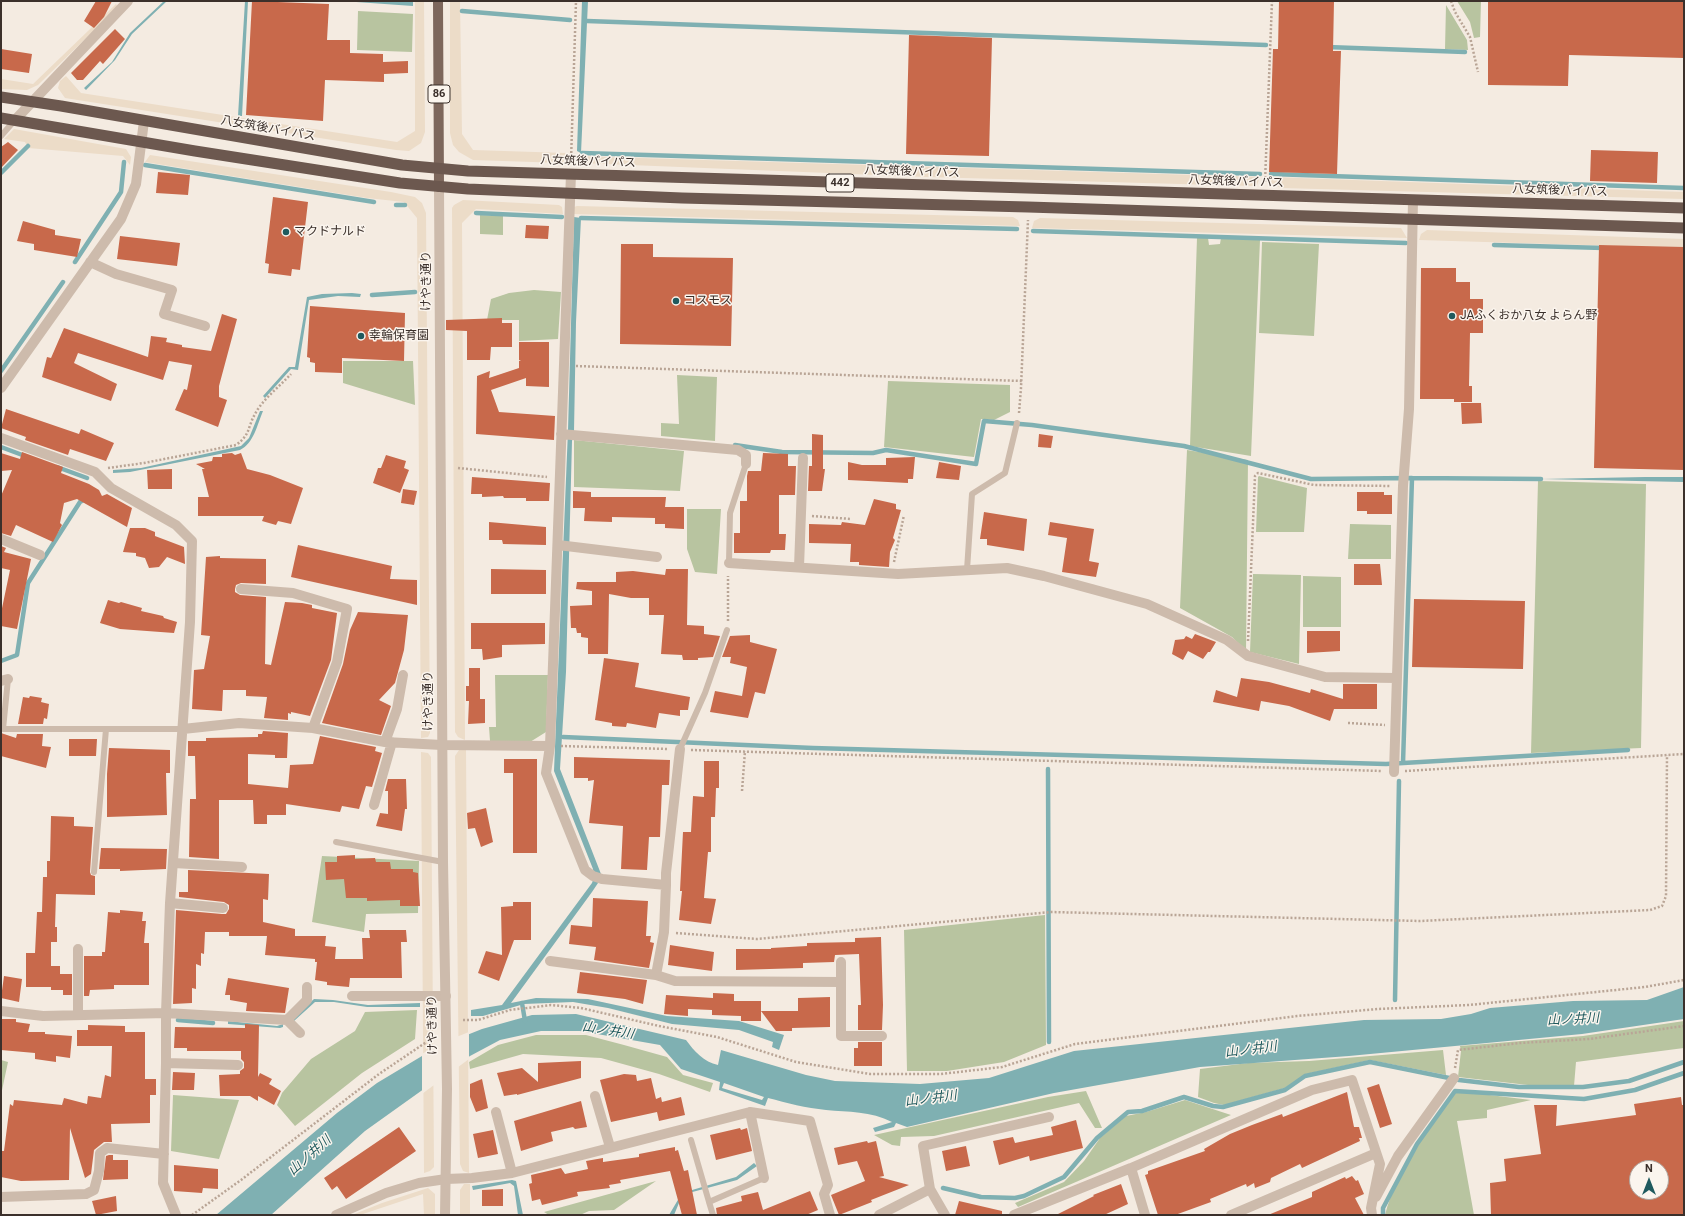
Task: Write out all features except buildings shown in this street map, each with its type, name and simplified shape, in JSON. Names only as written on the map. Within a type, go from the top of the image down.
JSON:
[{"type":"highway","name":"八女筑後バイパス","points":[[1,97],[402,165],[439,169],[1684,208]]},
{"type":"highway","name":"442","points":[[1,118],[142,141],[195,152],[439,187],[570,194],[1684,228]]},
{"type":"main road","name":"86","points":[[438,1],[439,187]]},
{"type":"street","points":[[15,120],[128,1]]},
{"type":"street","points":[[1,388],[121,219],[136,184],[144,121]]},
{"type":"street","points":[[571,174],[567,434],[559,478],[563,546],[550,746],[546,773],[585,870],[598,878],[666,885]]},
{"type":"street","name":"けやき通り","points":[[439,187],[443,862],[447,1089],[445,1215]]},
{"type":"street","points":[[1394,772],[1403,486],[1409,409],[1413,200]]},
{"type":"street","points":[[90,262],[116,274],[172,290],[164,314],[205,326]]},
{"type":"street","points":[[567,434],[738,450],[746,455],[746,464]]},
{"type":"street","points":[[1,438],[94,472],[111,488],[176,525],[192,541],[190,622],[170,903],[166,1013],[163,1183],[176,1215]]},
{"type":"street","points":[[800,568],[802,458]]},
{"type":"street","points":[[1,538],[40,555]]},
{"type":"street","points":[[563,546],[657,557]]},
{"type":"street","points":[[728,563],[892,573],[1014,570],[1044,576],[1147,604],[1228,640],[1248,656],[1325,677],[1396,678]]},
{"type":"street","points":[[241,589],[293,593],[347,609],[337,662],[313,728]]},
{"type":"street","points":[[374,804],[398,709],[403,675]]},
{"type":"street","points":[[183,729],[239,723],[313,728],[389,742],[442,745],[550,746]]},
{"type":"street","points":[[656,975],[664,932],[666,873],[680,749]]},
{"type":"street","points":[[174,863],[242,867]]},
{"type":"street","points":[[170,903],[223,908]]},
{"type":"street","points":[[78,949],[78,1015]]},
{"type":"street","points":[[550,961],[656,975],[675,981],[842,982]]},
{"type":"street","points":[[841,962],[841,1036],[882,1036]]},
{"type":"street","points":[[287,1020],[307,1000],[307,987]]},
{"type":"street","points":[[352,996],[446,996]]},
{"type":"street","points":[[1,1011],[43,1016],[166,1013],[287,1020],[300,1033]]},
{"type":"street","points":[[166,1063],[238,1065]]},
{"type":"street","points":[[1372,1212],[1398,1156],[1454,1078]]},
{"type":"street","points":[[1014,1215],[1131,1168],[1312,1090],[1352,1080],[1380,1164],[1372,1212]]},
{"type":"street","points":[[595,1096],[610,1147]]},
{"type":"street","points":[[496,1112],[512,1173]]},
{"type":"street","points":[[336,1215],[386,1194],[419,1183],[446,1178],[472,1178],[512,1173],[750,1112],[810,1121],[828,1185],[824,1194],[830,1215]]},
{"type":"street","points":[[750,1112],[764,1178]]},
{"type":"street","points":[[945,1215],[930,1189],[923,1146],[1049,1117]]},
{"type":"street","points":[[1,1197],[86,1194],[94,1190],[99,1171],[100,1153],[107,1148],[164,1154]]},
{"type":"street","points":[[1230,1215],[1376,1153]]},
{"type":"street","points":[[1131,1168],[1145,1215]]},
{"type":"street","points":[[879,1215],[930,1189]]},
{"type":"lane","points":[[1,136],[15,120]]},
{"type":"lane","points":[[967,570],[972,494],[1005,473],[1017,423]]},
{"type":"lane","points":[[728,563],[730,513],[746,464]]},
{"type":"lane","points":[[680,749],[704,693],[727,630]]},
{"type":"lane","points":[[4,680],[3,729],[183,729]]},
{"type":"lane","points":[[94,872],[106,729]]},
{"type":"lane","points":[[336,842],[443,862]]},
{"type":"lane","points":[[691,1140],[713,1215]]},
{"type":"lane","points":[[709,1202],[764,1178]]},
{"type":"path","points":[[571,174],[576,1]]},
{"type":"path","points":[[1264,196],[1272,1]]},
{"type":"path","points":[[1451,1],[1455,12],[1470,37],[1478,72]]},
{"type":"path","points":[[1017,423],[1022,381],[1028,207]]},
{"type":"path","points":[[577,366],[1022,381]]},
{"type":"path","points":[[94,472],[113,466],[144,463],[236,445],[246,438],[254,414],[291,374]]},
{"type":"path","points":[[458,468],[559,478]]},
{"type":"path","points":[[1248,656],[1255,476],[1258,473],[1314,485],[1403,486]]},
{"type":"path","points":[[892,573],[904,515]]},
{"type":"path","points":[[801,516],[851,518]]},
{"type":"path","points":[[727,630],[728,563]]},
{"type":"path","points":[[1348,723],[1395,725]]},
{"type":"path","points":[[564,746],[1394,772],[1684,754]]},
{"type":"path","points":[[742,791],[745,751]]},
{"type":"path","points":[[664,932],[757,939],[1051,912],[1420,921],[1650,910],[1662,906],[1666,896],[1667,755]]},
{"type":"path","points":[[463,1020],[478,1020],[518,1009],[551,1005],[581,1008],[717,1037],[796,1062],[870,1074],[941,1074],[1002,1067],[1075,1044],[1297,1016],[1378,1009],[1469,1004],[1645,987],[1684,980]]},
{"type":"path","points":[[1454,1078],[1458,1050],[1520,1043],[1589,1039],[1684,1026]]},
{"type":"path","points":[[192,1215],[242,1180],[379,1074],[428,1041]]},
{"type":"green space","points":[[1457,1],[1481,1],[1480,37],[1474,38],[1470,22]]},
{"type":"green space","points":[[1446,5],[1467,40],[1468,50],[1445,49]]},
{"type":"green space","points":[[358,11],[413,14],[412,52],[357,50]]},
{"type":"green space","points":[[480,215],[503,216],[503,235],[480,234]]},
{"type":"green space","points":[[1197,238],[1208,238],[1209,245],[1220,244],[1221,238],[1260,240],[1251,456],[1190,446]]},
{"type":"green space","points":[[1262,242],[1319,244],[1314,336],[1259,333]]},
{"type":"green space","points":[[534,290],[561,292],[558,339],[519,341],[519,320],[487,320],[491,299],[509,293]]},
{"type":"green space","points":[[343,361],[413,361],[415,405],[343,383]]},
{"type":"green space","points":[[677,375],[717,377],[715,441],[661,436],[661,423],[679,424]]},
{"type":"green space","points":[[888,381],[1010,385],[1010,412],[994,420],[981,419],[974,457],[884,447]]},
{"type":"green space","points":[[574,440],[684,451],[680,491],[574,487]]},
{"type":"green space","points":[[1187,450],[1248,460],[1246,651],[1232,637],[1180,608]]},
{"type":"green space","points":[[1259,476],[1307,488],[1304,532],[1256,532]]},
{"type":"green space","points":[[1538,481],[1646,484],[1641,748],[1531,753]]},
{"type":"green space","points":[[687,509],[721,509],[717,574],[695,572],[687,549]]},
{"type":"green space","points":[[1350,524],[1391,525],[1391,559],[1348,559]]},
{"type":"green space","points":[[1253,574],[1301,575],[1299,664],[1250,652]]},
{"type":"green space","points":[[1303,576],[1341,577],[1341,627],[1303,627]]},
{"type":"green space","points":[[495,675],[548,675],[546,732],[530,742],[490,741],[489,727],[496,727]]},
{"type":"green space","points":[[322,856],[419,861],[418,913],[366,914],[364,932],[312,922]]},
{"type":"green space","points":[[1045,915],[1046,1045],[1004,1062],[947,1071],[907,1071],[904,930]]},
{"type":"green space","points":[[417,1010],[415,1039],[362,1073],[295,1126],[277,1105],[282,1093],[311,1059],[355,1031],[365,1012]]},
{"type":"green space","points":[[1684,1021],[1684,1048],[1576,1062],[1574,1086],[1528,1085],[1458,1077],[1461,1051],[1460,1046],[1583,1036]]},
{"type":"green space","points":[[536,1035],[586,1035],[624,1045],[667,1057],[683,1075],[713,1083],[710,1092],[659,1074],[601,1058],[523,1054],[470,1069],[469,1062],[498,1045]]},
{"type":"green space","points":[[1443,1050],[1446,1075],[1370,1060],[1306,1074],[1285,1088],[1224,1105],[1198,1097],[1200,1069],[1248,1063],[1309,1061]]},
{"type":"green space","points":[[1,1060],[8,1062],[1,1095]]},
{"type":"green space","points":[[1086,1091],[1102,1128],[1095,1128],[1079,1103],[934,1136],[901,1137],[900,1146],[892,1145],[874,1135],[1048,1097]]},
{"type":"green space","points":[[1456,1091],[1531,1100],[1487,1110],[1487,1118],[1457,1121],[1474,1215],[1385,1215],[1397,1182],[1414,1150]]},
{"type":"green space","points":[[173,1095],[239,1100],[219,1159],[171,1151]]},
{"type":"green space","points":[[1185,1100],[1231,1115],[1018,1207],[1015,1203],[1064,1182],[1084,1161],[1100,1138],[1126,1116],[1146,1112]]},
{"type":"green space","points":[[656,1181],[614,1210],[589,1211],[580,1215],[549,1215],[544,1212]]},
{"type":"shaded area","points":[[415,1],[424,1],[425,132],[421,143],[409,151],[65,98],[58,88],[60,81],[66,76],[81,93],[397,142],[415,131]]},
{"type":"shaded area","points":[[450,1],[460,1],[462,134],[473,150],[566,153],[563,163],[473,160],[459,152],[453,145],[450,133]]},
{"type":"shaded area","points":[[116,4],[118,7],[38,85],[27,90],[1,89],[1,79],[33,84]]},
{"type":"shaded area","points":[[14,129],[126,149],[131,157],[130,165],[123,156],[28,148],[25,142],[4,139]]},
{"type":"shaded area","points":[[150,155],[391,192],[415,197],[422,203],[426,213],[430,733],[428,737],[421,738],[417,218],[404,202],[367,198],[145,162]]},
{"type":"shaded area","points":[[575,156],[1260,177],[1257,185],[1253,186],[927,177],[581,163],[577,161]]},
{"type":"shaded area","points":[[1271,177],[1684,192],[1684,199],[1281,188],[1271,183]]},
{"type":"shaded area","points":[[463,200],[559,205],[562,207],[563,214],[476,209],[462,223],[465,740],[458,737],[455,732],[452,208],[454,205]]},
{"type":"shaded area","points":[[574,207],[1013,217],[1018,220],[1020,226],[573,214]]},
{"type":"shaded area","points":[[1040,218],[1401,228],[1407,238],[1032,228],[1034,221]]},
{"type":"shaded area","points":[[1427,230],[1684,239],[1684,248],[1419,240],[1421,234]]},
{"type":"shaded area","points":[[466,749],[469,1173],[463,1171],[460,1164],[455,756],[459,750]]},
{"type":"shaded area","points":[[421,752],[428,753],[431,757],[434,1167],[430,1171],[424,1173]]},
{"type":"shaded area","points":[[464,1184],[470,1184],[470,1215],[460,1215],[460,1190]]},
{"type":"shaded area","points":[[428,1188],[435,1194],[435,1215],[424,1215],[423,1194],[360,1215],[352,1215],[382,1203]]},
{"type":"water","points":[[164,1],[167,1],[132,34],[115,60],[86,90],[84,88],[112,62],[130,33]]},
{"type":"water","points":[[245,1],[248,1],[242,116],[238,116]]},
{"type":"water","points":[[342,1],[413,2],[413,6]]},
{"type":"water","points":[[582,1],[588,1],[581,153],[577,151]]},
{"type":"water","points":[[574,217],[581,218],[576,322],[574,431],[572,441],[566,672],[560,769],[601,874],[598,883],[592,892],[511,1003],[536,998],[588,999],[667,1016],[739,1021],[784,1035],[779,1050],[772,1047],[773,1042],[739,1030],[672,1024],[608,1008],[573,1002],[524,1004],[483,1016],[471,1016],[471,1010],[502,1005],[592,883],[594,877],[593,869],[554,771],[568,430]]},
{"type":"water","points":[[322,294],[361,294],[360,297],[338,296],[309,300],[298,370],[291,369],[265,398],[263,396],[289,367],[295,367],[307,297]]},
{"type":"water","points":[[260,411],[263,411],[252,438],[245,447],[240,450],[130,472],[113,473],[113,470],[141,468],[241,446],[249,438]]},
{"type":"water","points":[[1684,477],[1684,482],[1541,479]]},
{"type":"water","name":"山ノ井川","points":[[1684,987],[1684,1019],[1582,1034],[1349,1056],[1200,1067],[1054,1093],[907,1127],[896,1123],[894,1127],[875,1132],[873,1128],[892,1122],[884,1118],[868,1114],[811,1108],[768,1098],[765,1106],[719,1090],[720,1082],[681,1069],[660,1045],[580,1031],[541,1031],[500,1040],[470,1056],[365,1131],[271,1215],[216,1215],[337,1113],[377,1083],[437,1047],[482,1029],[532,1015],[576,1014],[686,1040],[700,1056],[713,1064],[718,1065],[721,1050],[806,1075],[835,1081],[920,1084],[989,1078],[1074,1051],[1364,1020],[1441,1019],[1471,1014],[1490,1008],[1573,1001],[1647,1000]],"holes":[[[724,1083],[764,1097],[762,1100],[722,1088]]]},
{"type":"water","points":[[314,999],[368,1005],[420,1003],[420,1007],[367,1007],[334,1002],[315,1002],[294,1021],[293,1019]]},
{"type":"water","points":[[228,1021],[277,1026],[283,1024],[283,1027],[228,1024]]},
{"type":"water","points":[[754,1163],[757,1166],[737,1180],[685,1194],[681,1198],[674,1215],[669,1215],[682,1193],[736,1177]]},
{"type":"water","points":[[512,1180],[516,1181],[523,1215],[518,1215],[514,1186],[510,1183],[473,1190],[472,1186]]},
{"type":"pier","points":[[469,1032],[469,1059],[422,1094],[422,1054],[436,1045]]},
{"type":"waterway","points":[[462,11],[570,20]]},
{"type":"waterway","points":[[587,21],[1266,45]]},
{"type":"waterway","points":[[1327,47],[1465,52]]},
{"type":"waterway","points":[[1,173],[28,146]]},
{"type":"waterway","points":[[582,153],[1260,174]]},
{"type":"waterway","points":[[75,262],[121,192],[124,162]]},
{"type":"waterway","points":[[145,165],[374,202]]},
{"type":"waterway","points":[[1271,174],[1684,188]]},
{"type":"waterway","points":[[396,205],[405,205]]},
{"type":"waterway","points":[[476,213],[562,217]]},
{"type":"waterway","points":[[581,218],[1017,229]]},
{"type":"waterway","points":[[1033,231],[1406,243]]},
{"type":"waterway","points":[[1494,245],[1604,248]]},
{"type":"waterway","points":[[1,371],[63,282]]},
{"type":"waterway","points":[[372,295],[415,292]]},
{"type":"waterway","points":[[735,445],[782,452],[873,453],[886,450],[976,464],[984,421],[1032,425],[1184,446],[1311,479],[1412,478]]},
{"type":"waterway","points":[[1,447],[25,456]]},
{"type":"waterway","points":[[57,467],[87,478]]},
{"type":"waterway","points":[[1403,763],[1412,478],[1541,479]]},
{"type":"waterway","points":[[1,661],[17,655],[28,583],[80,502],[85,499]]},
{"type":"waterway","points":[[563,737],[813,748],[1386,764],[1628,750]]},
{"type":"waterway","points":[[1048,769],[1049,1042]]},
{"type":"waterway","points":[[1395,1000],[1399,781]]},
{"type":"waterway","points":[[522,1003],[525,1021]]},
{"type":"waterway","points":[[178,1020],[213,1023]]},
{"type":"waterway","points":[[943,1188],[981,1197],[1015,1198],[1024,1196],[1064,1177],[1097,1138],[1128,1112],[1142,1111],[1184,1097],[1213,1106],[1223,1107],[1285,1090],[1305,1076],[1370,1062],[1459,1080],[1519,1087],[1583,1087],[1629,1081],[1684,1062]]},
{"type":"waterway","points":[[1383,1215],[1383,1208],[1417,1144],[1455,1091],[1584,1099],[1635,1090],[1684,1073]]},
{"type":"place","name":"マクドナルド","points":[[286,232]]},
{"type":"place","name":"コスモス","points":[[676,301]]},
{"type":"place","name":"JAふくおか八女 よらん野","points":[[1452,316]]},
{"type":"place","name":"幸輪保育園","points":[[361,336]]}]
